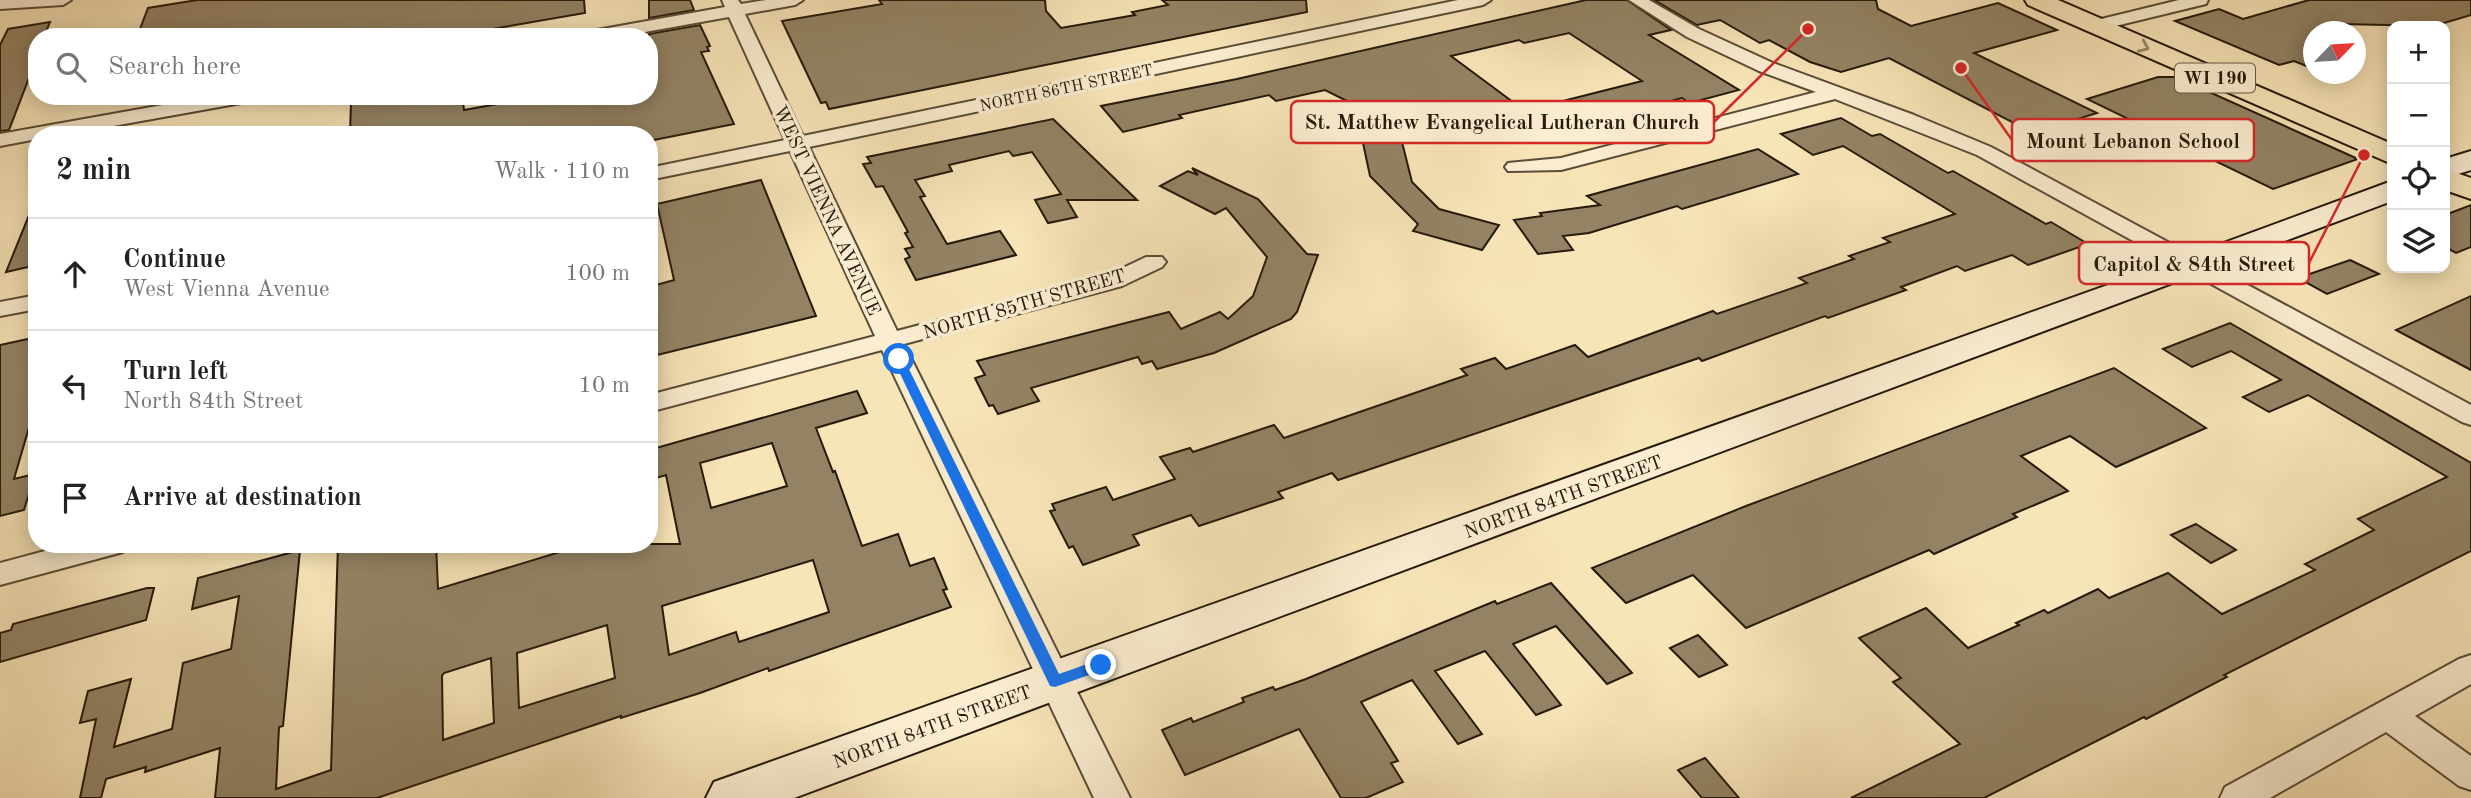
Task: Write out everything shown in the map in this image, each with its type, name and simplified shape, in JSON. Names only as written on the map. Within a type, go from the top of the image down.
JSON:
[{"type":"main road","name":"WI 190","points":[[2037,0],[2092,13],[2129,17],[2387,127]]},
{"type":"main road","name":"WI 190","points":[[2092,13],[2255,95],[2387,153]]},
{"type":"main road","points":[[2255,95],[2289,102],[2387,140]]},
{"type":"street","points":[[1,4],[63,0]]},
{"type":"street","points":[[627,28],[732,5],[795,0]]},
{"type":"street","name":"NORTH 86TH STREET","points":[[658,172],[1483,0]]},
{"type":"street","points":[[1637,0],[1693,33],[1766,67],[1984,151],[2471,416]]},
{"type":"street","points":[[2129,17],[2200,0]]},
{"type":"street","name":"WEST VIENNA AVENUE","points":[[732,5],[1112,798]]},
{"type":"street","points":[[1514,167],[1561,164],[1835,93]]},
{"type":"street","points":[[87,126],[199,105]]},
{"type":"street","points":[[1,142],[28,137]]},
{"type":"street","name":"NORTH 84TH STREET","points":[[732,798],[2196,265],[2387,192]]},
{"type":"street","name":"NORTH 85TH STREET","points":[[658,402],[1114,281],[1154,262]]},
{"type":"street","points":[[0,309],[28,304]]},
{"type":"street","points":[[0,574],[79,553]]},
{"type":"street","points":[[2238,798],[2471,668]]},
{"type":"street","points":[[2388,715],[2471,775]]},
{"type":"building","points":[[197,0],[584,0],[585,13],[498,28],[140,28],[148,8]]},
{"type":"building","points":[[649,0],[690,0],[694,10],[649,18]]},
{"type":"building","points":[[879,0],[1045,0],[1046,11],[1061,28],[1135,15],[1132,12],[1168,5],[1162,0],[1306,0],[1307,12],[829,109],[826,102],[821,103],[782,21],[882,4]]},
{"type":"building","points":[[1586,0],[1627,0],[1671,30],[1649,35],[1739,90],[1690,103],[1682,98],[1587,122],[1559,102],[1642,81],[1569,33],[1524,43],[1519,40],[1451,56],[1525,111],[1480,122],[1469,113],[1399,130],[1412,182],[1439,209],[1499,225],[1482,250],[1413,231],[1418,224],[1370,176],[1355,105],[1325,90],[1276,101],[1269,95],[1179,115],[1182,118],[1123,132],[1101,106],[1237,79]]},
{"type":"building","points":[[1654,0],[1876,0],[1878,9],[1911,26],[1998,3],[2057,30],[1974,53],[2097,113],[2033,133],[1889,58],[1841,72],[1810,62],[1769,40],[1760,43],[1720,20],[1697,25]]},
{"type":"building","points":[[2309,0],[2471,0],[2471,15],[2450,21],[2387,21],[2387,25],[2366,25],[2366,21],[2303,21],[2303,65],[2294,61],[2279,65],[2175,21],[2219,9],[2243,19]]},
{"type":"building","points":[[50,22],[48,28],[28,28],[28,80],[9,130],[0,131],[0,45],[8,29]]},
{"type":"building","points":[[700,25],[710,46],[707,47],[709,51],[701,52],[734,124],[658,139],[658,126],[350,126],[351,105],[463,105],[464,110],[492,105],[658,105],[658,32]]},
{"type":"building","points":[[2158,77],[2176,77],[2358,159],[2273,189],[2087,99]]},
{"type":"building","points":[[1841,118],[1872,136],[1880,134],[1948,173],[1953,171],[2046,224],[2051,222],[2088,244],[2028,265],[2012,255],[1965,271],[1957,266],[1901,287],[1906,290],[1828,318],[1825,316],[1702,361],[1699,358],[1338,480],[1332,473],[1278,492],[1283,498],[1199,526],[1191,515],[1133,535],[1139,545],[1083,565],[1073,546],[1069,548],[1050,511],[1055,510],[1052,504],[1106,487],[1113,500],[1175,479],[1160,457],[1190,448],[1193,452],[1274,425],[1284,438],[1467,375],[1461,369],[1495,358],[1506,369],[1575,345],[1588,357],[1713,311],[1717,314],[1807,283],[1799,278],[1854,259],[1849,256],[1890,242],[1883,238],[1955,214],[1843,146],[1813,155],[1781,134]]},
{"type":"building","points":[[1053,119],[1137,200],[1067,200],[1077,217],[1048,223],[1035,200],[1061,194],[1032,152],[1013,156],[1009,151],[949,165],[952,171],[915,180],[925,196],[920,197],[947,244],[1000,231],[1016,255],[916,280],[905,259],[910,257],[905,249],[913,247],[905,233],[908,232],[883,186],[876,187],[863,164],[871,163],[867,157]]},
{"type":"building","points":[[1758,149],[1798,174],[1682,209],[1677,206],[1589,233],[1563,236],[1573,250],[1538,254],[1514,220],[1542,216],[1540,213],[1600,205],[1587,196]]},
{"type":"building","points":[[1192,168],[1258,199],[1307,254],[1318,255],[1297,312],[1291,319],[1214,353],[1157,369],[1152,361],[1142,364],[1138,357],[1031,388],[1039,401],[998,414],[993,405],[989,406],[975,378],[985,375],[977,361],[1169,312],[1181,329],[1220,312],[1228,319],[1253,296],[1267,257],[1226,208],[1215,214],[1160,186],[1188,171],[1198,175]]},
{"type":"building","points":[[761,180],[816,316],[658,355],[658,284],[674,280],[658,204]]},
{"type":"building","points":[[2471,205],[2471,247],[2456,253],[2450,250],[2450,213]]},
{"type":"building","points":[[28,218],[28,267],[6,272]]},
{"type":"building","points":[[2350,260],[2379,274],[2327,294],[2298,278]]},
{"type":"building","points":[[2471,296],[2471,370],[2396,330]]},
{"type":"building","points":[[2230,323],[2471,463],[2471,551],[2224,675],[2227,677],[2146,719],[2144,717],[1984,798],[1851,798],[1960,744],[1893,682],[1901,678],[1859,638],[1926,608],[1968,648],[2019,625],[2016,623],[2044,610],[2048,613],[2098,589],[2109,598],[2168,573],[2222,614],[2315,570],[2305,564],[2374,530],[2358,519],[2447,477],[2308,395],[2269,412],[2243,397],[2281,380],[2231,351],[2192,367],[2163,349]]},
{"type":"building","points":[[28,339],[28,431],[14,479],[28,476],[28,497],[24,510],[0,516],[0,345]]},
{"type":"building","points":[[2114,368],[2206,428],[2116,467],[2070,436],[2021,456],[2068,491],[2013,514],[2017,517],[1934,554],[1929,550],[1746,628],[1693,575],[1626,603],[1592,568],[1746,506]]},
{"type":"building","points":[[857,391],[867,413],[816,428],[862,546],[898,534],[910,566],[934,558],[947,589],[943,590],[951,607],[769,671],[768,668],[700,693],[621,716],[377,798],[215,798],[220,748],[145,772],[146,767],[106,779],[101,798],[80,798],[96,719],[80,723],[88,691],[131,679],[114,747],[172,729],[183,663],[231,649],[239,596],[192,609],[198,578],[289,553],[300,553],[283,726],[279,727],[276,789],[331,770],[338,553],[436,553],[438,589],[556,553],[658,553],[658,544],[680,544],[666,475],[658,477],[658,447]],"holes":[[[772,443],[787,486],[711,508],[700,463]],[[813,560],[829,612],[739,642],[736,632],[669,655],[662,606]],[[607,625],[615,678],[519,708],[517,653]],[[491,658],[494,723],[443,740],[442,676],[444,673]]]},
{"type":"building","points":[[2196,524],[2236,550],[2211,563],[2171,535]]},
{"type":"building","points":[[1551,583],[1632,673],[1607,684],[1556,626],[1513,644],[1561,705],[1536,715],[1485,651],[1435,671],[1482,734],[1458,744],[1412,680],[1361,702],[1398,761],[1391,763],[1403,782],[1366,798],[1341,798],[1299,729],[1185,775],[1162,730],[1191,718],[1193,722],[1244,702],[1242,698],[1306,679],[1495,601],[1497,604]]},
{"type":"building","points":[[154,588],[146,620],[0,662],[0,633],[11,630],[13,624]]},
{"type":"building","points":[[1698,635],[1727,665],[1699,677],[1670,648]]},
{"type":"building","points":[[1705,758],[1739,798],[1702,798],[1678,770]]},
{"type":"place","name":"St. Matthew Evangelical Lutheran Church","points":[[1808,29]]},
{"type":"place","name":"Mount Lebanon School","points":[[1961,68]]},
{"type":"place","name":"Capitol & 84th Street","points":[[2364,155]]},
{"type":"route","points":[[899,359],[1055,682],[1101,665]]}]
